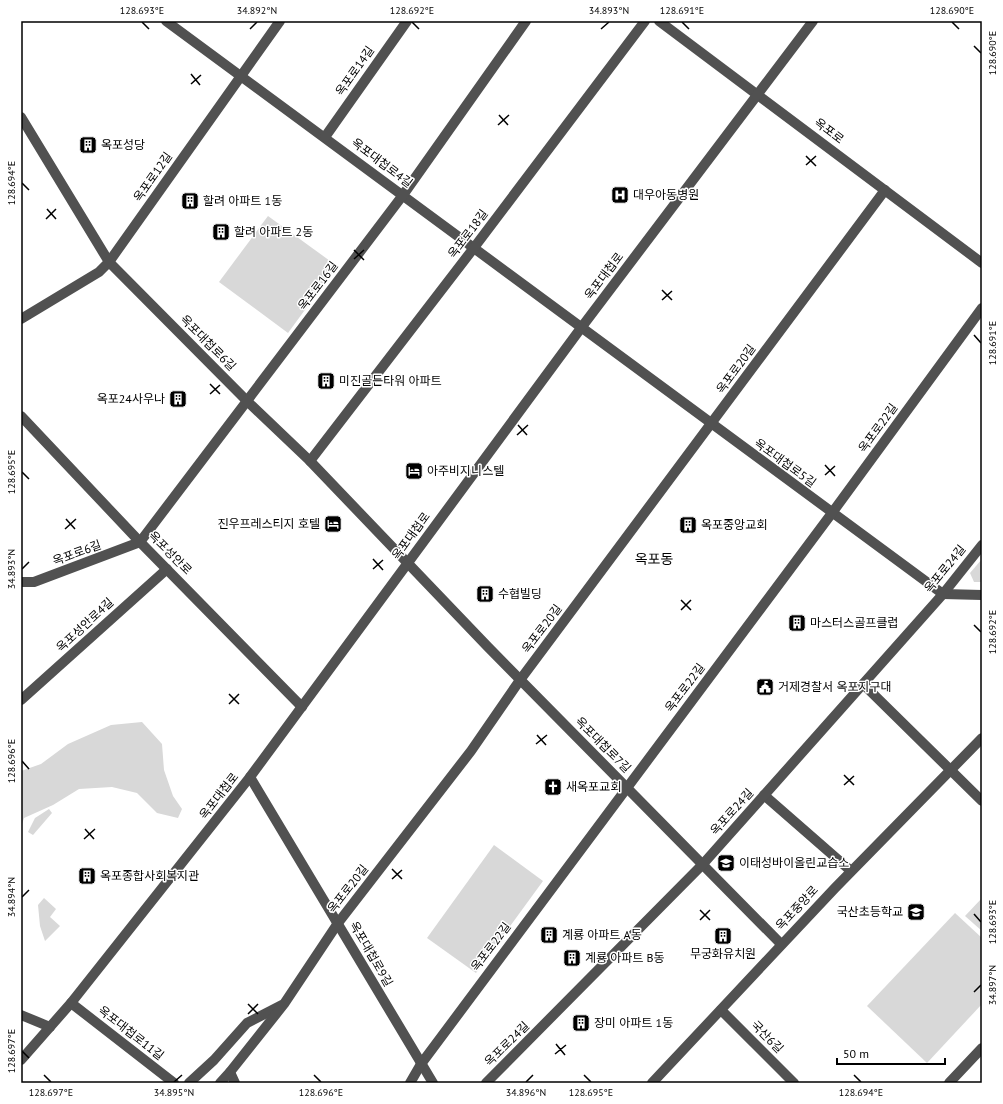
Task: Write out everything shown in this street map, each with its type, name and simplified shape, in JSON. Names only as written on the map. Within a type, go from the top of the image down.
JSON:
[{"type":"street","name":"옥포대첩로4길","points":[[166,21],[239,76],[325,137],[473,249],[581,328]]},
{"type":"street","name":"옥포로12길","points":[[21,319],[99,272],[109,262],[239,76],[280,21]]},
{"type":"street","name":"옥포로14길","points":[[325,137],[407,21]]},
{"type":"street","name":"옥포로16길","points":[[140,542],[248,402],[403,195],[526,21]]},
{"type":"street","name":"옥포로18길","points":[[310,461],[646,21]]},
{"type":"street","name":"옥포로","points":[[659,21],[982,263]]},
{"type":"street","name":"옥포대첩로","points":[[21,1060],[71,1003],[250,777],[581,328],[759,95],[813,21]]},
{"type":"street","name":"옥포대첩로6길","points":[[21,117],[109,262],[248,402],[310,461],[407,564]]},
{"type":"street","name":"옥포로20길","points":[[220,1083],[284,1004],[338,923],[471,751],[520,680],[885,190]]},
{"type":"street","name":"옥포로22길","points":[[410,1083],[421,1064],[832,513],[982,308]]},
{"type":"street","name":"옥포대첩로5길","points":[[581,328],[942,594]]},
{"type":"street","name":"옥포성안로","points":[[21,416],[140,542],[302,707]]},
{"type":"street","name":"옥포로6길","points":[[21,582],[34,582],[140,542]]},
{"type":"street","name":"옥포로24길","points":[[486,1083],[703,864],[942,594],[982,545]]},
{"type":"street","name":"옥포대첩로7길","points":[[407,564],[781,944]]},
{"type":"street","name":"옥포성안로4길","points":[[21,700],[167,569]]},
{"type":"street","points":[[942,594],[982,595]]},
{"type":"street","points":[[863,684],[982,801]]},
{"type":"street","name":"옥포중앙로","points":[[652,1083],[781,944],[982,738]]},
{"type":"street","name":"옥포대첩로9길","points":[[250,777],[433,1083]]},
{"type":"street","points":[[764,795],[851,871]]},
{"type":"street","name":"옥포대첩로11길","points":[[71,1003],[174,1083]]},
{"type":"street","points":[[189,1083],[214,1060],[247,1023],[284,1004]]},
{"type":"street","name":"국산6길","points":[[721,1010],[794,1083]]},
{"type":"street","points":[[21,1015],[50,1026]]},
{"type":"street","points":[[949,1083],[982,1048]]},
{"type":"street","points":[[230,1072],[234,1083]]},
{"type":"shaded area","points":[[268,216],[337,266],[288,333],[219,282]]},
{"type":"shaded area","points":[[982,559],[982,582],[974,582],[970,573]]},
{"type":"shaded area","points":[[142,722],[162,744],[164,770],[173,796],[182,809],[178,818],[157,813],[137,793],[112,787],[79,789],[53,805],[24,818],[21,827],[21,771],[41,764],[68,744],[111,725]]},
{"type":"shaded area","points":[[49,809],[52,813],[33,835],[28,832],[35,818]]},
{"type":"shaded area","points":[[494,845],[543,881],[476,973],[427,938]]},
{"type":"shaded area","points":[[44,898],[56,909],[50,917],[60,926],[45,941],[40,926],[38,905]]},
{"type":"shaded area","points":[[982,898],[982,931],[965,916]]},
{"type":"shaded area","points":[[955,913],[982,938],[982,1004],[927,1063],[867,1006]]},
{"type":"place","name":"옥포성당","points":[[88,145]]},
{"type":"place","name":"대우아동병원","points":[[620,195]]},
{"type":"place","name":"할려 아파트 1동","points":[[190,201]]},
{"type":"place","name":"할려 아파트 2동","points":[[221,232]]},
{"type":"place","name":"미진골든타워 아파트","points":[[326,381]]},
{"type":"place","name":"옥포24사우나","points":[[178,399]]},
{"type":"place","name":"아주비지니스텔","points":[[414,471]]},
{"type":"place","name":"진우프레스티지 호텔","points":[[333,524]]},
{"type":"place","name":"옥포중앙교회","points":[[688,525]]},
{"type":"place","name":"수협빌딩","points":[[485,594]]},
{"type":"place","name":"마스터스골프클럽","points":[[797,623]]},
{"type":"place","name":"거제경찰서 옥포지구대","points":[[765,687]]},
{"type":"place","name":"새옥포교회","points":[[553,787]]},
{"type":"place","name":"이태성바이올린교습소","points":[[726,863]]},
{"type":"place","name":"옥포종합사회복지관","points":[[87,876]]},
{"type":"place","name":"국산초등학교","points":[[916,912]]},
{"type":"place","name":"계룡 아파트 A동","points":[[549,935]]},
{"type":"place","name":"무궁화유치원","points":[[723,936]]},
{"type":"place","name":"계룡 아파트 B동","points":[[572,958]]},
{"type":"place","name":"장미 아파트 1동","points":[[581,1023]]},
{"type":"district","name":"옥포동","points":[[654,559]]}]
